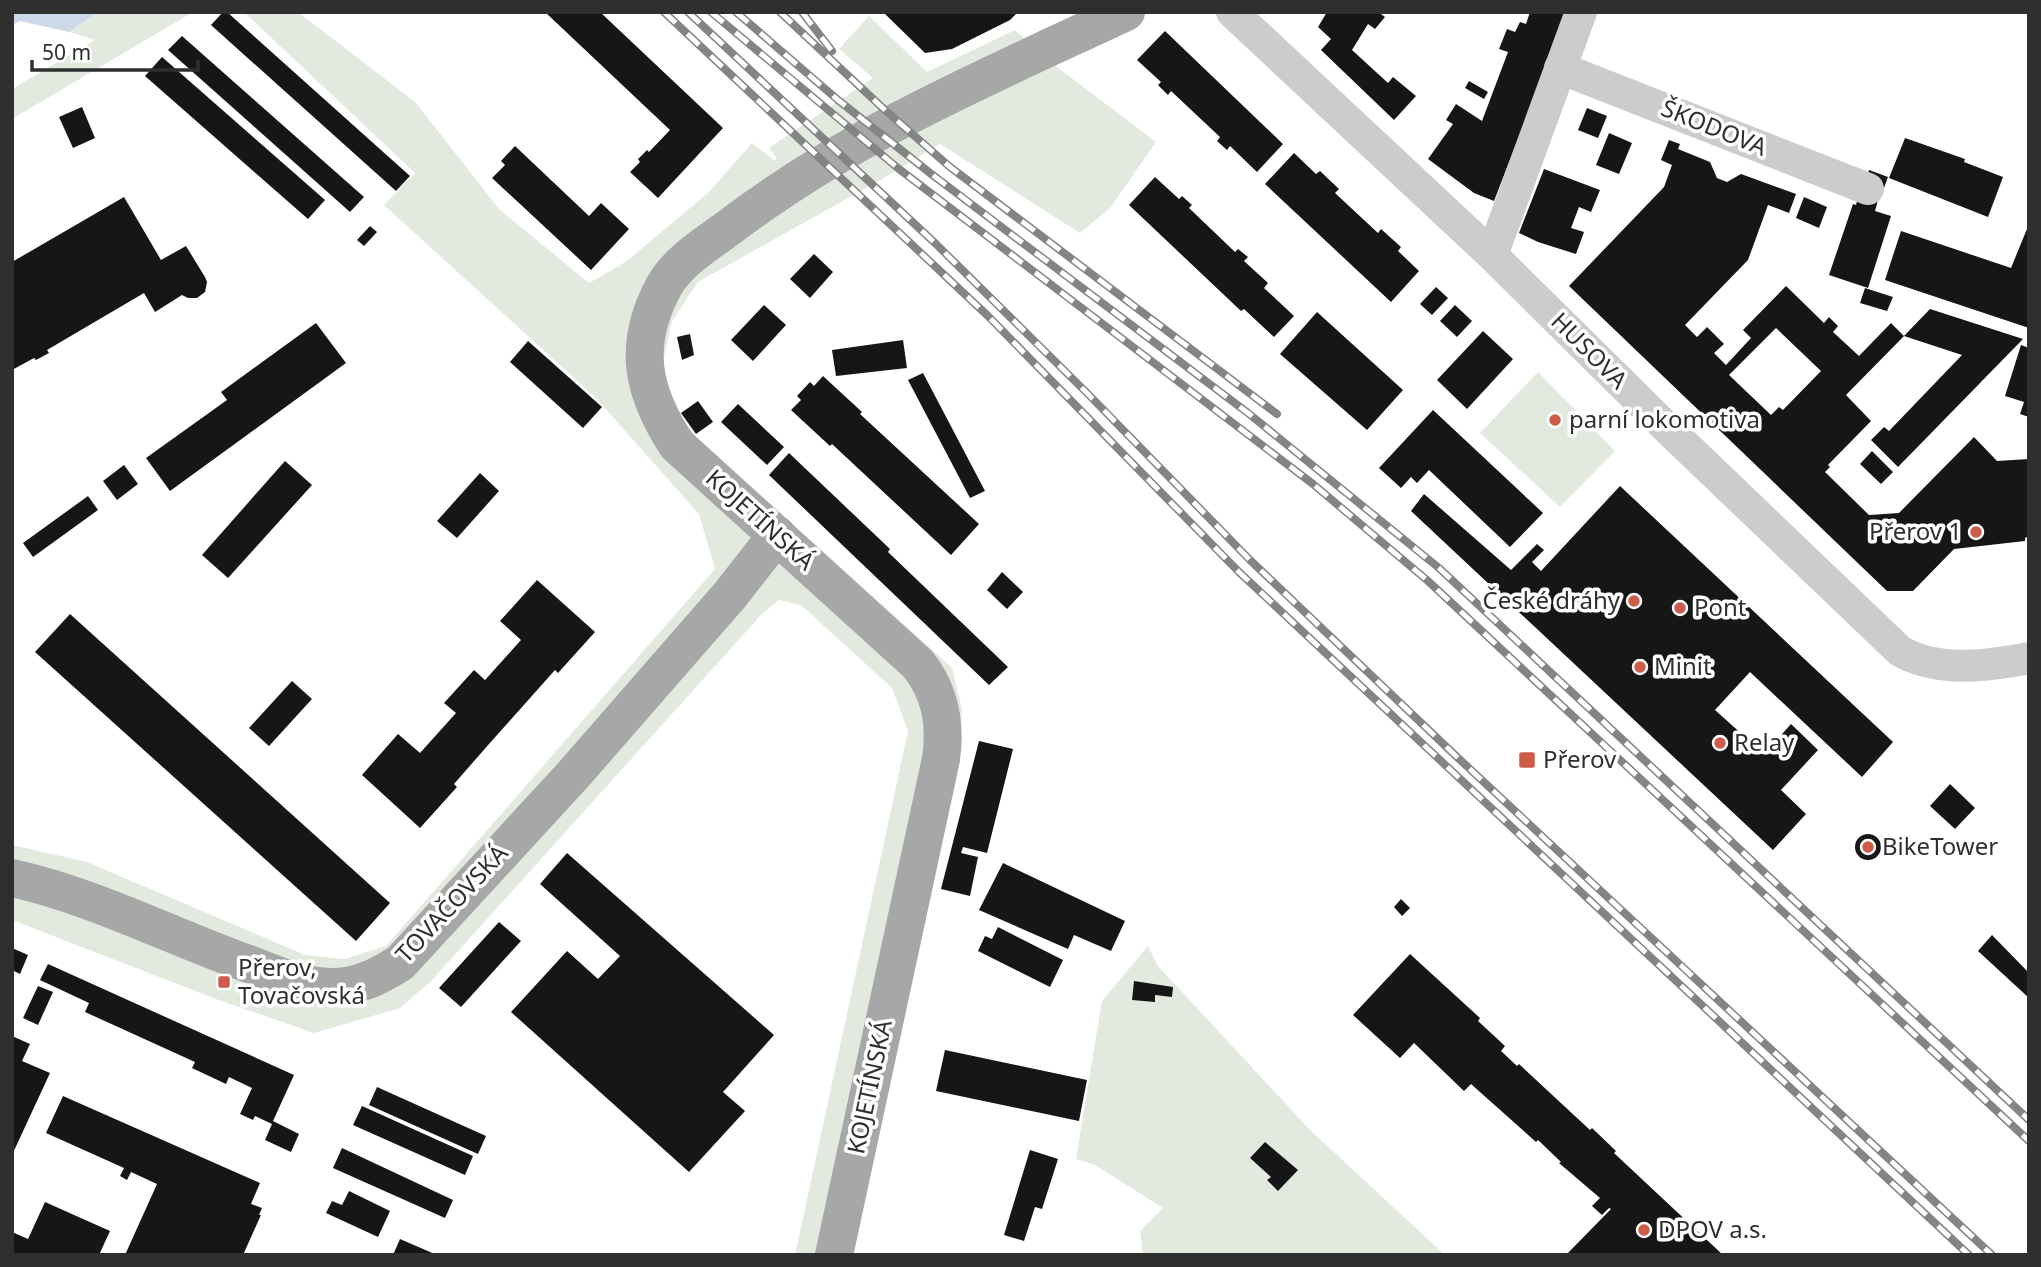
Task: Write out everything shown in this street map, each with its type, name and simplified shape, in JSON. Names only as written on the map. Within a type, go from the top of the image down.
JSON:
[{"type":"main road","name":"KOJETÍNSKÁ","points":[[834,1255],[941,759],[944,732],[938,698],[918,664],[677,445],[660,419],[648,391],[645,369],[648,328],[666,284],[691,257],[785,187],[912,112],[1126,12]]},
{"type":"main road","name":"TOVAČOVSKÁ","points":[[12,878],[59,890],[216,952],[305,983],[329,987],[348,986],[380,976],[400,963],[573,775],[730,595],[776,535]]},
{"type":"street","name":"HUSOVA","points":[[1232,12],[1492,255],[1900,652],[1928,662],[1958,666],[2000,664],[2029,658]]},
{"type":"street","points":[[1492,255],[1581,12]]},
{"type":"street","name":"ŠKODOVA","points":[[1560,68],[1868,189]]},
{"type":"shaded area","points":[[98,12],[193,12],[12,119],[12,89],[95,40],[69,32]]},
{"type":"shaded area","points":[[244,12],[298,12],[415,102],[500,210],[589,283],[627,261],[709,192],[752,143],[775,161],[777,159],[769,148],[873,78],[839,49],[869,16],[927,72],[1015,30],[1053,64],[1156,142],[1110,208],[1080,233],[940,144],[698,282],[672,321],[662,367],[667,402],[697,438],[952,668],[962,709],[957,772],[852,1255],[795,1255],[908,731],[892,688],[801,605],[779,600],[762,614],[431,981],[400,1008],[314,1033],[216,999],[12,920],[12,845],[87,862],[305,955],[344,959],[386,946],[715,569],[699,514],[596,398],[384,205],[415,173]]},
{"type":"shaded area","points":[[1538,372],[1615,451],[1560,507],[1480,433]]},
{"type":"shaded area","points":[[1148,946],[1157,965],[1310,1130],[1445,1255],[1143,1255],[1140,1231],[1163,1208],[1095,1165],[1076,1159],[1102,1001]]},
{"type":"water","points":[[12,12],[98,12],[69,32],[20,21],[12,25]]},
{"type":"building","points":[[223,12],[227,12],[410,176],[396,191],[211,25]]},
{"type":"building","points":[[545,12],[600,12],[723,128],[658,198],[630,172],[640,162],[638,159],[647,150],[649,152],[670,130]]},
{"type":"building","points":[[883,12],[1018,12],[1010,20],[952,49],[925,53]]},
{"type":"building","points":[[1327,12],[1378,12],[1385,17],[1375,29],[1368,24],[1352,50],[1388,83],[1393,77],[1416,96],[1394,120],[1321,50],[1331,39],[1318,27]]},
{"type":"building","points":[[1530,12],[1567,12],[1494,201],[1474,193],[1428,159],[1453,124],[1446,120],[1456,104],[1482,121],[1508,52],[1499,49],[1507,29],[1515,32],[1520,22],[1526,24]]},
{"type":"building","points":[[1165,31],[1283,144],[1257,172],[1230,146],[1227,150],[1217,141],[1220,137],[1171,91],[1168,95],[1158,85],[1161,82],[1137,60]]},
{"type":"building","points":[[182,36],[364,197],[350,212],[168,50]]},
{"type":"building","points":[[162,57],[325,200],[308,219],[145,76]]},
{"type":"building","points":[[1469,81],[1488,92],[1484,99],[1465,88]]},
{"type":"building","points":[[82,107],[95,138],[73,148],[59,117]]},
{"type":"building","points":[[1587,108],[1607,116],[1598,138],[1578,130]]},
{"type":"building","points":[[1609,133],[1632,143],[1619,174],[1596,165]]},
{"type":"building","points":[[1905,138],[1965,159],[1964,162],[2003,177],[1988,217],[1889,178]]},
{"type":"building","points":[[1669,140],[1680,144],[1678,149],[1710,162],[1717,178],[1727,182],[1741,174],[1796,194],[1789,213],[1768,205],[1748,260],[1685,325],[1697,337],[1707,327],[1724,344],[1714,353],[1726,365],[1751,338],[1743,330],[1786,286],[1824,323],[1829,317],[1838,326],[1833,332],[1859,356],[1891,323],[1904,336],[1846,395],[1871,421],[1828,465],[1830,467],[1825,472],[1869,515],[1899,513],[1974,437],[1997,461],[2029,459],[2029,536],[2025,541],[1954,549],[1913,591],[1887,591],[1569,286],[1664,187],[1672,165],[1661,160]],"holes":[[[1776,328],[1821,371],[1783,410],[1779,407],[1771,415],[1729,375]]]},
{"type":"building","points":[[515,146],[589,216],[601,203],[629,229],[591,270],[492,178],[505,165],[501,161]]},
{"type":"building","points":[[1294,153],[1316,174],[1320,171],[1339,189],[1335,193],[1378,233],[1381,229],[1401,247],[1398,251],[1419,271],[1391,302],[1265,184]]},
{"type":"building","points":[[1544,169],[1600,190],[1591,212],[1579,207],[1571,228],[1584,232],[1576,254],[1519,233]]},
{"type":"building","points":[[1869,170],[1888,177],[1884,188],[1865,183]]},
{"type":"building","points":[[1155,177],[1179,199],[1182,196],[1192,205],[1189,208],[1235,252],[1238,249],[1248,257],[1244,261],[1268,283],[1264,288],[1294,316],[1274,337],[1244,309],[1241,311],[1129,205]]},
{"type":"building","points":[[1859,194],[1878,200],[1875,211],[1891,216],[1868,288],[1829,275],[1853,204],[1856,205]]},
{"type":"building","points":[[124,197],[161,260],[186,246],[205,277],[205,292],[197,298],[182,295],[155,312],[144,293],[47,350],[49,353],[12,370],[12,262]]},
{"type":"building","points":[[1804,197],[1827,207],[1819,228],[1796,218]]},
{"type":"building","points":[[2029,224],[2029,328],[1885,280],[1901,231],[2011,268]]},
{"type":"building","points":[[370,226],[377,232],[364,246],[357,240]]},
{"type":"building","points":[[814,254],[833,272],[810,298],[790,279]]},
{"type":"building","points":[[1436,287],[1448,298],[1432,315],[1420,304]]},
{"type":"building","points":[[1865,288],[1893,297],[1887,311],[1860,303]]},
{"type":"building","points":[[764,305],[786,325],[753,361],[731,340]]},
{"type":"building","points":[[1455,305],[1472,321],[1457,337],[1440,321]]},
{"type":"building","points":[[1930,309],[2023,339],[1898,467],[1871,440],[1884,427],[1889,431],[1962,355],[1904,336]]},
{"type":"building","points":[[1317,312],[1403,390],[1367,430],[1280,354]]},
{"type":"building","points":[[316,323],[346,363],[170,491],[146,458],[227,400],[221,392]]},
{"type":"building","points":[[1483,331],[1513,359],[1467,409],[1437,380]]},
{"type":"building","points":[[690,334],[694,355],[682,360],[677,337]]},
{"type":"building","points":[[903,340],[907,368],[836,376],[832,350]]},
{"type":"building","points":[[528,341],[602,407],[583,428],[510,362]]},
{"type":"building","points":[[2021,345],[2029,348],[2029,417],[2020,414],[2024,402],[2005,396]]},
{"type":"building","points":[[923,373],[985,491],[970,498],[908,380]]},
{"type":"building","points":[[823,376],[862,412],[860,414],[979,524],[951,555],[832,444],[830,446],[791,410],[801,400],[797,396],[810,382],[814,386]]},
{"type":"building","points":[[698,401],[713,422],[696,434],[681,413]]},
{"type":"building","points":[[738,404],[784,447],[767,465],[721,422]]},
{"type":"building","points":[[1433,410],[1543,513],[1510,547],[1429,470],[1417,483],[1411,477],[1401,488],[1379,468]]},
{"type":"building","points":[[1872,451],[1893,472],[1881,484],[1860,464]]},
{"type":"building","points":[[789,453],[1008,667],[989,685],[769,475]]},
{"type":"building","points":[[285,461],[312,485],[228,578],[202,555]]},
{"type":"building","points":[[124,465],[138,484],[117,500],[103,481]]},
{"type":"building","points":[[480,473],[499,491],[457,538],[437,521]]},
{"type":"building","points":[[1620,486],[1893,742],[1862,777],[1750,672],[1715,710],[1764,754],[1791,724],[1818,750],[1781,790],[1806,814],[1773,850],[1411,511],[1424,494],[1511,570],[1537,544],[1544,550],[1532,562],[1541,571]]},
{"type":"building","points":[[88,496],[98,510],[33,557],[23,543]]},
{"type":"building","points":[[1002,572],[1023,592],[1007,609],[987,590]]},
{"type":"building","points":[[537,580],[595,632],[558,673],[555,670],[454,784],[457,787],[420,828],[362,775],[398,734],[420,753],[456,713],[444,703],[474,670],[485,680],[521,640],[500,621]]},
{"type":"building","points":[[70,614],[390,903],[356,941],[35,652]]},
{"type":"building","points":[[292,681],[312,699],[269,746],[249,728]]},
{"type":"building","points":[[979,741],[1013,749],[987,853],[963,847],[961,853],[978,857],[970,896],[941,889]]},
{"type":"building","points":[[1950,784],[1975,808],[1955,829],[1930,806]]},
{"type":"building","name":"BikeTower","points":[[1868,834],[1877,838],[1881,847],[1877,856],[1868,860],[1859,856],[1855,847],[1859,838]]},
{"type":"building","points":[[567,853],[774,1035],[723,1092],[745,1111],[689,1172],[511,1012],[567,951],[598,979],[620,956],[540,884]]},
{"type":"building","points":[[1003,863],[1125,921],[1111,951],[1074,935],[1068,949],[979,910]]},
{"type":"building","points":[[1401,899],[1410,908],[1402,916],[1394,907]]},
{"type":"building","points":[[499,922],[521,941],[461,1007],[439,988]]},
{"type":"building","points":[[998,927],[1063,960],[1050,987],[978,951],[985,936],[992,939]]},
{"type":"building","points":[[1992,935],[2029,973],[2029,998],[1978,951]]},
{"type":"building","points":[[12,948],[28,955],[20,974],[12,970]]},
{"type":"building","points":[[1410,954],[1480,1018],[1478,1021],[1505,1046],[1501,1051],[1517,1066],[1519,1064],[1590,1130],[1592,1128],[1616,1151],[1614,1153],[1723,1255],[1566,1255],[1611,1209],[1602,1215],[1592,1206],[1600,1198],[1559,1163],[1561,1162],[1538,1140],[1536,1142],[1471,1084],[1464,1091],[1414,1043],[1400,1058],[1353,1015]]},
{"type":"building","points":[[48,964],[294,1075],[273,1121],[299,1134],[291,1152],[265,1140],[272,1124],[255,1116],[253,1120],[240,1114],[252,1088],[229,1077],[226,1084],[192,1068],[195,1062],[85,1012],[89,1003],[40,980]]},
{"type":"building","points":[[1134,981],[1173,987],[1172,997],[1155,995],[1155,1002],[1132,1000]]},
{"type":"building","points":[[38,986],[53,992],[38,1025],[23,1018]]},
{"type":"building","points":[[12,1036],[30,1044],[22,1061],[50,1073],[12,1155]]},
{"type":"building","points":[[945,1050],[1087,1080],[1079,1121],[936,1091]]},
{"type":"building","points":[[377,1087],[486,1136],[478,1154],[369,1105]]},
{"type":"building","points":[[63,1096],[260,1183],[251,1204],[262,1208],[261,1215],[243,1255],[125,1255],[157,1184],[131,1172],[127,1180],[120,1176],[124,1168],[46,1133]]},
{"type":"building","points":[[362,1106],[473,1156],[465,1175],[353,1125]]},
{"type":"building","points":[[1265,1142],[1298,1170],[1278,1191],[1267,1180],[1271,1177],[1250,1158]]},
{"type":"building","points":[[342,1148],[453,1200],[445,1218],[333,1168]]},
{"type":"building","points":[[1030,1150],[1058,1159],[1042,1209],[1035,1207],[1024,1241],[1004,1235]]},
{"type":"building","points":[[349,1191],[390,1211],[378,1237],[326,1213],[332,1201],[342,1205]]},
{"type":"building","points":[[45,1202],[110,1231],[99,1255],[12,1255],[12,1232],[28,1239]]},
{"type":"building","points":[[400,1239],[437,1255],[393,1255]]},
{"type":"railway","points":[[664,12],[988,316],[1239,572],[1969,1255]]},
{"type":"railway","points":[[688,12],[936,244],[1250,560],[1457,757],[1992,1255]]},
{"type":"railway","points":[[711,12],[899,169],[1313,484],[1428,581],[2029,1141]]},
{"type":"railway","points":[[736,12],[838,100],[930,173],[1248,413],[1439,568],[2029,1120]]},
{"type":"railway","points":[[780,12],[950,167],[1277,414]]},
{"type":"railway","points":[[802,12],[832,51]]},
{"type":"place","name":"parní lokomotiva","points":[[1555,420]]},
{"type":"place","name":"Přerov 1","points":[[1976,532]]},
{"type":"place","name":"České dráhy","points":[[1634,601]]},
{"type":"place","name":"Pont","points":[[1680,608]]},
{"type":"place","name":"Minit","points":[[1640,667]]},
{"type":"place","name":"Relay","points":[[1720,743]]},
{"type":"place","name":"Přerov","points":[[1527,760]]},
{"type":"place","name":"BikeTower","points":[[1868,847]]},
{"type":"place","name":"Přerov, Tovačovská","points":[[224,982]]},
{"type":"place","name":"DPOV a.s.","points":[[1644,1230]]}]
